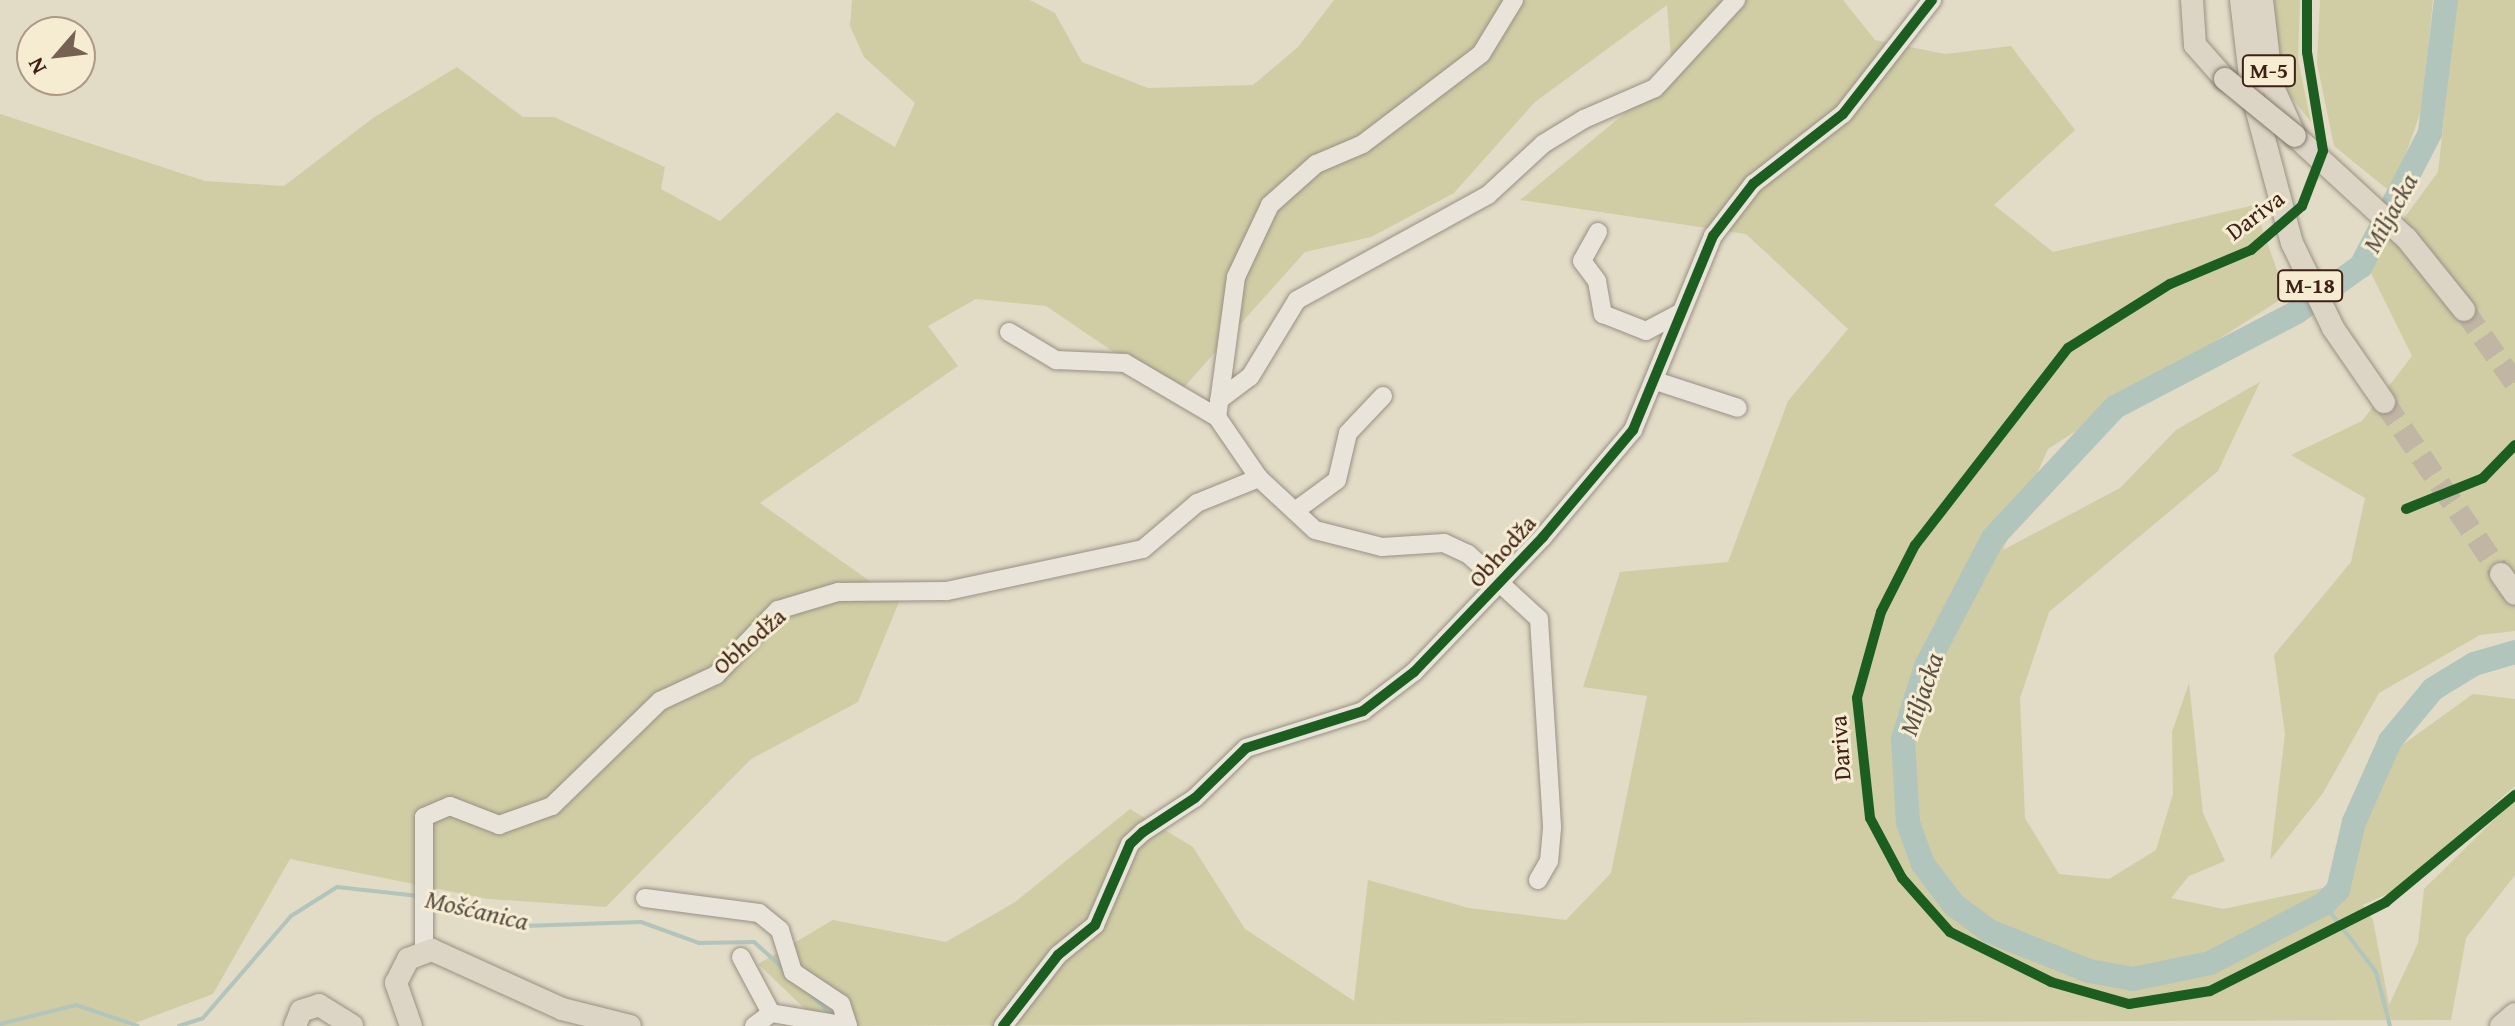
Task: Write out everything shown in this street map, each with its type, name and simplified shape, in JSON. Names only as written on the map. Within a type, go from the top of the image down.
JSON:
[{"type":"main road","name":"M-5","points":[[2192,0],[2195,45],[2225,79],[2295,136],[2436,274],[2464,310]]},
{"type":"main road","name":"M-18","points":[[2241,0],[2273,186],[2312,290],[2384,402]]},
{"type":"main road","name":"M-5","points":[[2262,0],[2272,85],[2295,136]]},
{"type":"main road","points":[[2501,574],[2515,594]]},
{"type":"main road","points":[[411,1026],[396,983],[408,959],[424,950],[448,952],[562,1009],[630,1026]]},
{"type":"main road","points":[[295,1026],[301,1011],[319,1005],[352,1026]]},
{"type":"main road","points":[[2501,1026],[2515,1014]]},
{"type":"street","points":[[1218,408],[1236,277],[1270,205],[1316,164],[1363,144],[1481,54],[1514,0]]},
{"type":"street","points":[[1218,408],[1250,377],[1297,300],[1488,195],[1543,144],[1584,119],[1655,88],[1736,0]]},
{"type":"street","name":"Obhodža","points":[[1003,1026],[1058,955],[1095,925],[1130,844],[1143,832],[1195,798],[1246,748],[1363,711],[1500,585],[1633,430],[1656,381],[1659,355],[1689,307],[1713,236],[1753,184],[1843,114],[1932,0]]},
{"type":"street","points":[[1598,232],[1582,261],[1597,281],[1603,314],[1646,331],[1689,307]]},
{"type":"street","name":"Obhodža","points":[[1009,332],[1056,360],[1125,363],[1218,408],[1259,478],[1295,511],[1340,542],[1444,543],[1539,619],[1543,640],[1552,828],[1549,861],[1538,880]]},
{"type":"street","points":[[1656,381],[1738,408]]},
{"type":"street","points":[[1295,511],[1337,480],[1348,433],[1383,396]]},
{"type":"street","name":"Obhodža","points":[[424,950],[419,828],[424,817],[450,806],[499,825],[552,806],[660,701],[716,675],[778,610],[838,592],[947,591],[1143,549],[1197,503],[1259,478]]},
{"type":"street","points":[[645,898],[759,913],[780,930],[793,972],[841,1004],[848,1026]]},
{"type":"street","points":[[741,957],[771,1013]]},
{"type":"street","points":[[754,1026],[771,1013],[824,1018],[848,1026]]},
{"type":"shaded area","points":[[852,0],[1030,0],[1055,13],[1082,62],[1148,88],[1253,85],[1298,47],[1334,0],[1843,0],[1875,40],[1945,54],[2011,46],[2075,130],[1994,205],[2053,252],[2254,205],[2286,296],[2048,449],[2003,550],[2120,488],[2176,430],[2260,382],[2218,471],[2049,612],[2020,698],[2025,818],[2059,874],[2109,879],[2156,850],[2173,794],[2172,732],[2189,683],[2203,813],[2225,861],[2189,876],[2171,898],[2223,909],[2332,886],[2394,751],[2473,694],[2515,699],[2515,786],[2396,890],[2363,905],[2373,920],[2389,1005],[2418,943],[2424,889],[2515,799],[2515,875],[2466,938],[2451,1020],[823,1026],[758,964],[833,920],[946,942],[1015,902],[1130,809],[1193,847],[1245,929],[1354,1001],[1368,880],[1469,908],[1566,920],[1611,873],[1647,696],[1583,687],[1620,572],[1728,562],[1788,401],[1848,329],[1746,234],[1520,200],[1672,74],[1667,5],[1535,102],[1454,193],[1371,237],[1305,252],[1177,395],[1046,306],[976,299],[928,326],[958,366],[760,503],[899,602],[858,702],[751,759],[606,907],[488,899],[290,859],[213,994],[127,1026],[0,1026],[0,114],[205,181],[284,186],[373,118],[457,67],[523,117],[554,117],[665,167],[661,189],[720,221],[837,112],[895,147],[915,103],[864,57],[850,26]]},
{"type":"shaded area","points":[[2271,0],[2300,0],[2298,60],[2311,122],[2283,87]]},
{"type":"shaded area","points":[[2320,0],[2433,0],[2422,108],[2392,193],[2334,146],[2317,63]]},
{"type":"shaded area","points":[[2457,0],[2515,0],[2515,631],[2480,635],[2379,693],[2323,793],[2270,860],[2285,734],[2274,655],[2351,562],[2365,498],[2291,455],[2362,421],[2412,356],[2368,267],[2438,172]]},
{"type":"waterway","name":"Miljacka","points":[[2446,0],[2430,133],[2361,266],[2297,312],[2115,407],[1993,538],[1926,666],[1903,739],[1908,823],[1923,864],[1954,905],[1989,931],[2089,971],[2133,979],[2210,963],[2324,904],[2338,890],[2354,822],[2390,741],[2433,689],[2474,664],[2515,652]]},
{"type":"waterway","name":"Mošćanica","points":[[179,1026],[203,1018],[291,916],[337,887],[419,896]]},
{"type":"waterway","name":"Mošćanica","points":[[428,898],[523,926],[641,922],[699,943],[754,942],[784,969]]},
{"type":"waterway","name":"Mošćanica","points":[[2324,904],[2376,972],[2390,1026]]},
{"type":"waterway","name":"Mošćanica","points":[[811,994],[833,1017]]},
{"type":"waterway","name":"Mošćanica","points":[[0,1024],[76,1005],[138,1026]]},
{"type":"tunnel","points":[[2464,310],[2515,383]]},
{"type":"tunnel","points":[[2384,402],[2501,574]]},
{"type":"cycle path","points":[[1003,1026],[1058,955],[1095,925],[1130,844],[1143,832],[1195,798],[1246,748],[1363,711],[1414,672],[1543,537],[1633,430],[1713,236],[1753,184],[1843,114],[1932,0]]},
{"type":"cycle path","name":"Dariva","points":[[2307,0],[2307,52],[2323,151],[2302,206],[2251,250],[2170,284],[2068,348],[1915,545],[1881,612],[1857,698],[1870,818],[1902,878],[1950,932],[2051,982],[2129,1004],[2210,991],[2386,902],[2515,795]]},
{"type":"cycle path","points":[[2406,509],[2483,478],[2515,445]]}]
